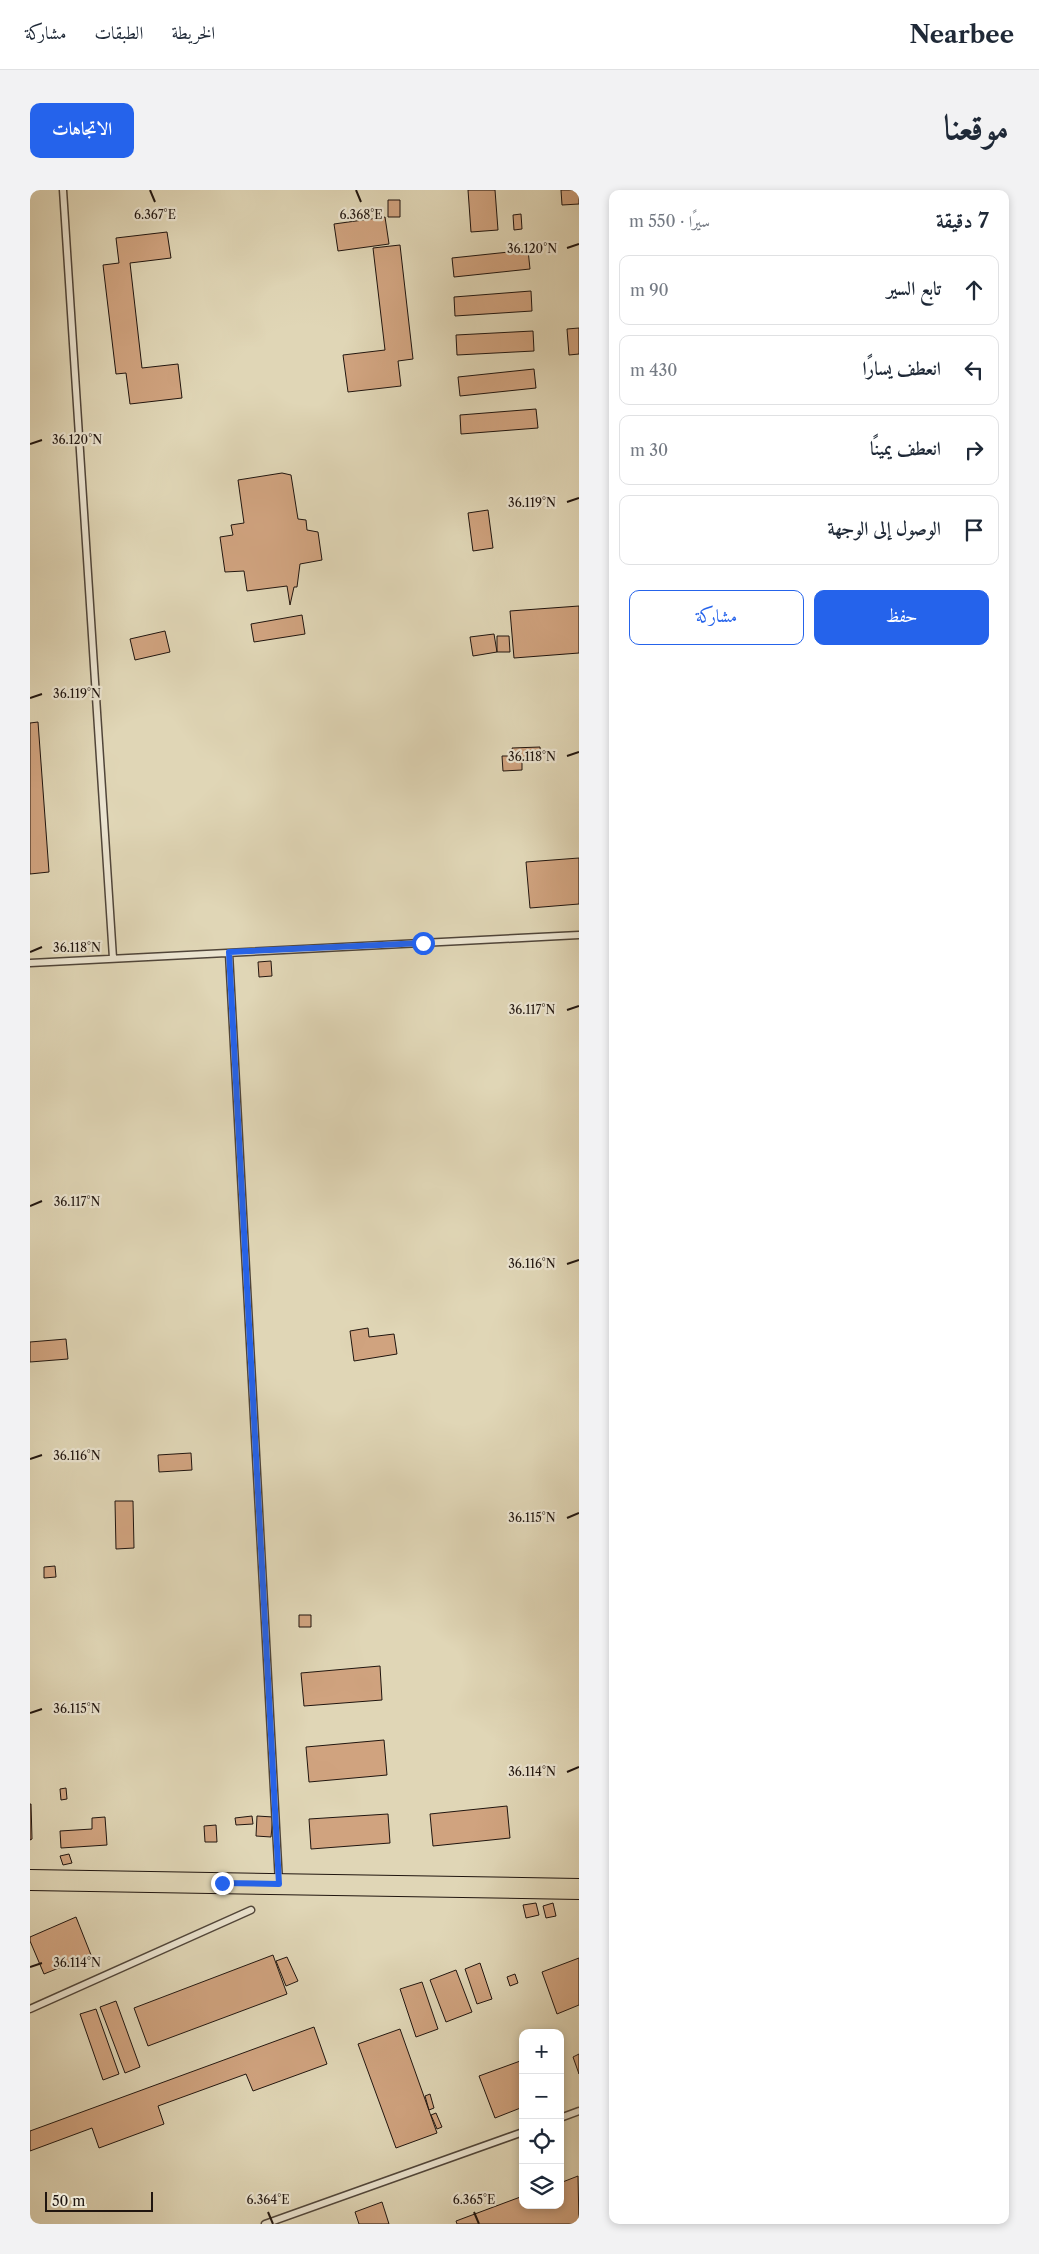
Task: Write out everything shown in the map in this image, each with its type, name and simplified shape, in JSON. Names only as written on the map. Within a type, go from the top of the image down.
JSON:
[{"type":"main road","points":[[30,1880],[579,1888]]},
{"type":"lane","points":[[63,190],[113,958]]},
{"type":"lane","points":[[30,963],[579,935]]},
{"type":"lane","points":[[229,952],[279,1884]]},
{"type":"lane","points":[[30,2010],[251,1910]]},
{"type":"lane","points":[[564,2117],[579,2111]]},
{"type":"lane","points":[[264,2224],[519,2133]]},
{"type":"building","points":[[468,190],[495,190],[498,230],[471,232]]},
{"type":"building","points":[[561,190],[579,190],[579,204],[562,205]]},
{"type":"building","points":[[388,200],[400,200],[400,217],[388,217]]},
{"type":"building","points":[[521,214],[522,229],[514,230],[513,215]]},
{"type":"building","points":[[385,217],[389,244],[338,251],[334,224]]},
{"type":"building","points":[[167,232],[171,258],[130,263],[142,368],[178,364],[182,398],[130,404],[126,373],[116,374],[103,265],[119,263],[116,238]]},
{"type":"building","points":[[400,245],[413,359],[398,361],[401,386],[348,392],[343,355],[385,350],[373,248]]},
{"type":"building","points":[[528,250],[530,269],[454,277],[452,258]]},
{"type":"building","points":[[531,291],[532,311],[455,316],[454,297]]},
{"type":"building","points":[[579,328],[579,354],[569,355],[567,329]]},
{"type":"building","points":[[533,331],[534,351],[457,355],[456,335]]},
{"type":"building","points":[[534,369],[536,388],[460,396],[458,377]]},
{"type":"building","points":[[536,409],[538,428],[461,434],[460,415]]},
{"type":"building","points":[[282,473],[291,475],[298,519],[306,520],[307,530],[318,532],[322,560],[300,564],[297,587],[294,587],[290,605],[287,586],[247,591],[244,571],[225,572],[220,537],[233,535],[231,525],[244,523],[238,480]]},
{"type":"building","points":[[488,510],[493,548],[473,551],[468,513]]},
{"type":"building","points":[[579,606],[579,653],[514,658],[510,611]]},
{"type":"building","points":[[302,615],[305,634],[254,642],[251,624]]},
{"type":"building","points":[[165,631],[170,652],[135,660],[130,639]]},
{"type":"building","points":[[494,634],[497,652],[473,656],[470,637]]},
{"type":"building","points":[[497,636],[509,636],[510,652],[497,652]]},
{"type":"building","points":[[38,722],[49,872],[30,874],[30,723]]},
{"type":"building","points":[[540,747],[541,760],[522,761],[522,770],[503,771],[502,756],[513,756],[512,748]]},
{"type":"building","points":[[579,858],[579,904],[530,908],[526,862]]},
{"type":"building","points":[[271,961],[272,976],[259,977],[258,962]]},
{"type":"building","points":[[368,1328],[369,1337],[394,1334],[397,1354],[354,1361],[350,1331]]},
{"type":"building","points":[[66,1339],[68,1359],[30,1362],[30,1342]]},
{"type":"building","points":[[191,1453],[192,1470],[159,1472],[158,1455]]},
{"type":"building","points":[[115,1501],[133,1501],[134,1548],[116,1549]]},
{"type":"building","points":[[55,1566],[56,1577],[44,1578],[44,1567]]},
{"type":"building","points":[[299,1615],[311,1615],[311,1627],[299,1627]]},
{"type":"building","points":[[380,1666],[382,1700],[304,1706],[301,1673]]},
{"type":"building","points":[[384,1740],[387,1775],[309,1782],[306,1747]]},
{"type":"building","points":[[66,1788],[67,1799],[61,1800],[60,1789]]},
{"type":"building","points":[[30,1804],[32,1839],[30,1840]]},
{"type":"building","points":[[507,1806],[510,1838],[433,1846],[430,1814]]},
{"type":"building","points":[[388,1814],[390,1843],[311,1849],[309,1819]]},
{"type":"building","points":[[252,1816],[253,1824],[236,1825],[235,1818]]},
{"type":"building","points":[[257,1816],[273,1817],[271,1837],[256,1836]]},
{"type":"building","points":[[105,1817],[107,1845],[61,1848],[60,1831],[92,1829],[92,1818]]},
{"type":"building","points":[[216,1825],[217,1842],[205,1842],[204,1826]]},
{"type":"building","points":[[69,1854],[72,1863],[63,1865],[60,1856]]},
{"type":"building","points":[[536,1903],[539,1915],[526,1918],[523,1905]]},
{"type":"building","points":[[553,1903],[556,1916],[546,1918],[543,1906]]},
{"type":"building","points":[[76,1917],[91,1955],[44,1974],[30,1937]]},
{"type":"building","points":[[273,1955],[287,1994],[148,2046],[134,2008]]},
{"type":"building","points":[[287,1957],[298,1981],[286,1986],[276,1961]]},
{"type":"building","points":[[579,1958],[579,2005],[557,2014],[542,1972]]},
{"type":"building","points":[[480,1963],[492,1999],[477,2004],[465,1969]]},
{"type":"building","points":[[456,1970],[472,2012],[446,2022],[430,1980]]},
{"type":"building","points":[[515,1974],[518,1983],[510,1986],[507,1977]]},
{"type":"building","points":[[422,1982],[438,2029],[416,2037],[400,1989]]},
{"type":"building","points":[[116,2001],[140,2067],[125,2073],[100,2007]]},
{"type":"building","points":[[96,2009],[119,2074],[103,2080],[80,2014]]},
{"type":"building","points":[[314,2027],[327,2064],[253,2091],[246,2074],[158,2106],[164,2124],[99,2148],[92,2128],[30,2151],[30,2131]]},
{"type":"building","points":[[400,2029],[437,2133],[396,2148],[358,2044]]},
{"type":"building","points":[[579,2054],[579,2074],[573,2057]]},
{"type":"building","points":[[519,2061],[519,2109],[495,2118],[479,2076]]},
{"type":"building","points":[[430,2094],[434,2108],[429,2110],[425,2096]]},
{"type":"building","points":[[436,2113],[442,2127],[437,2129],[431,2115]]},
{"type":"building","points":[[578,2176],[579,2224],[457,2224],[456,2221],[519,2197],[519,2209],[564,2209],[564,2181]]},
{"type":"building","points":[[382,2202],[389,2224],[359,2224],[355,2212]]},
{"type":"route","points":[[222,1883],[279,1884],[229,952],[423,943]]}]
